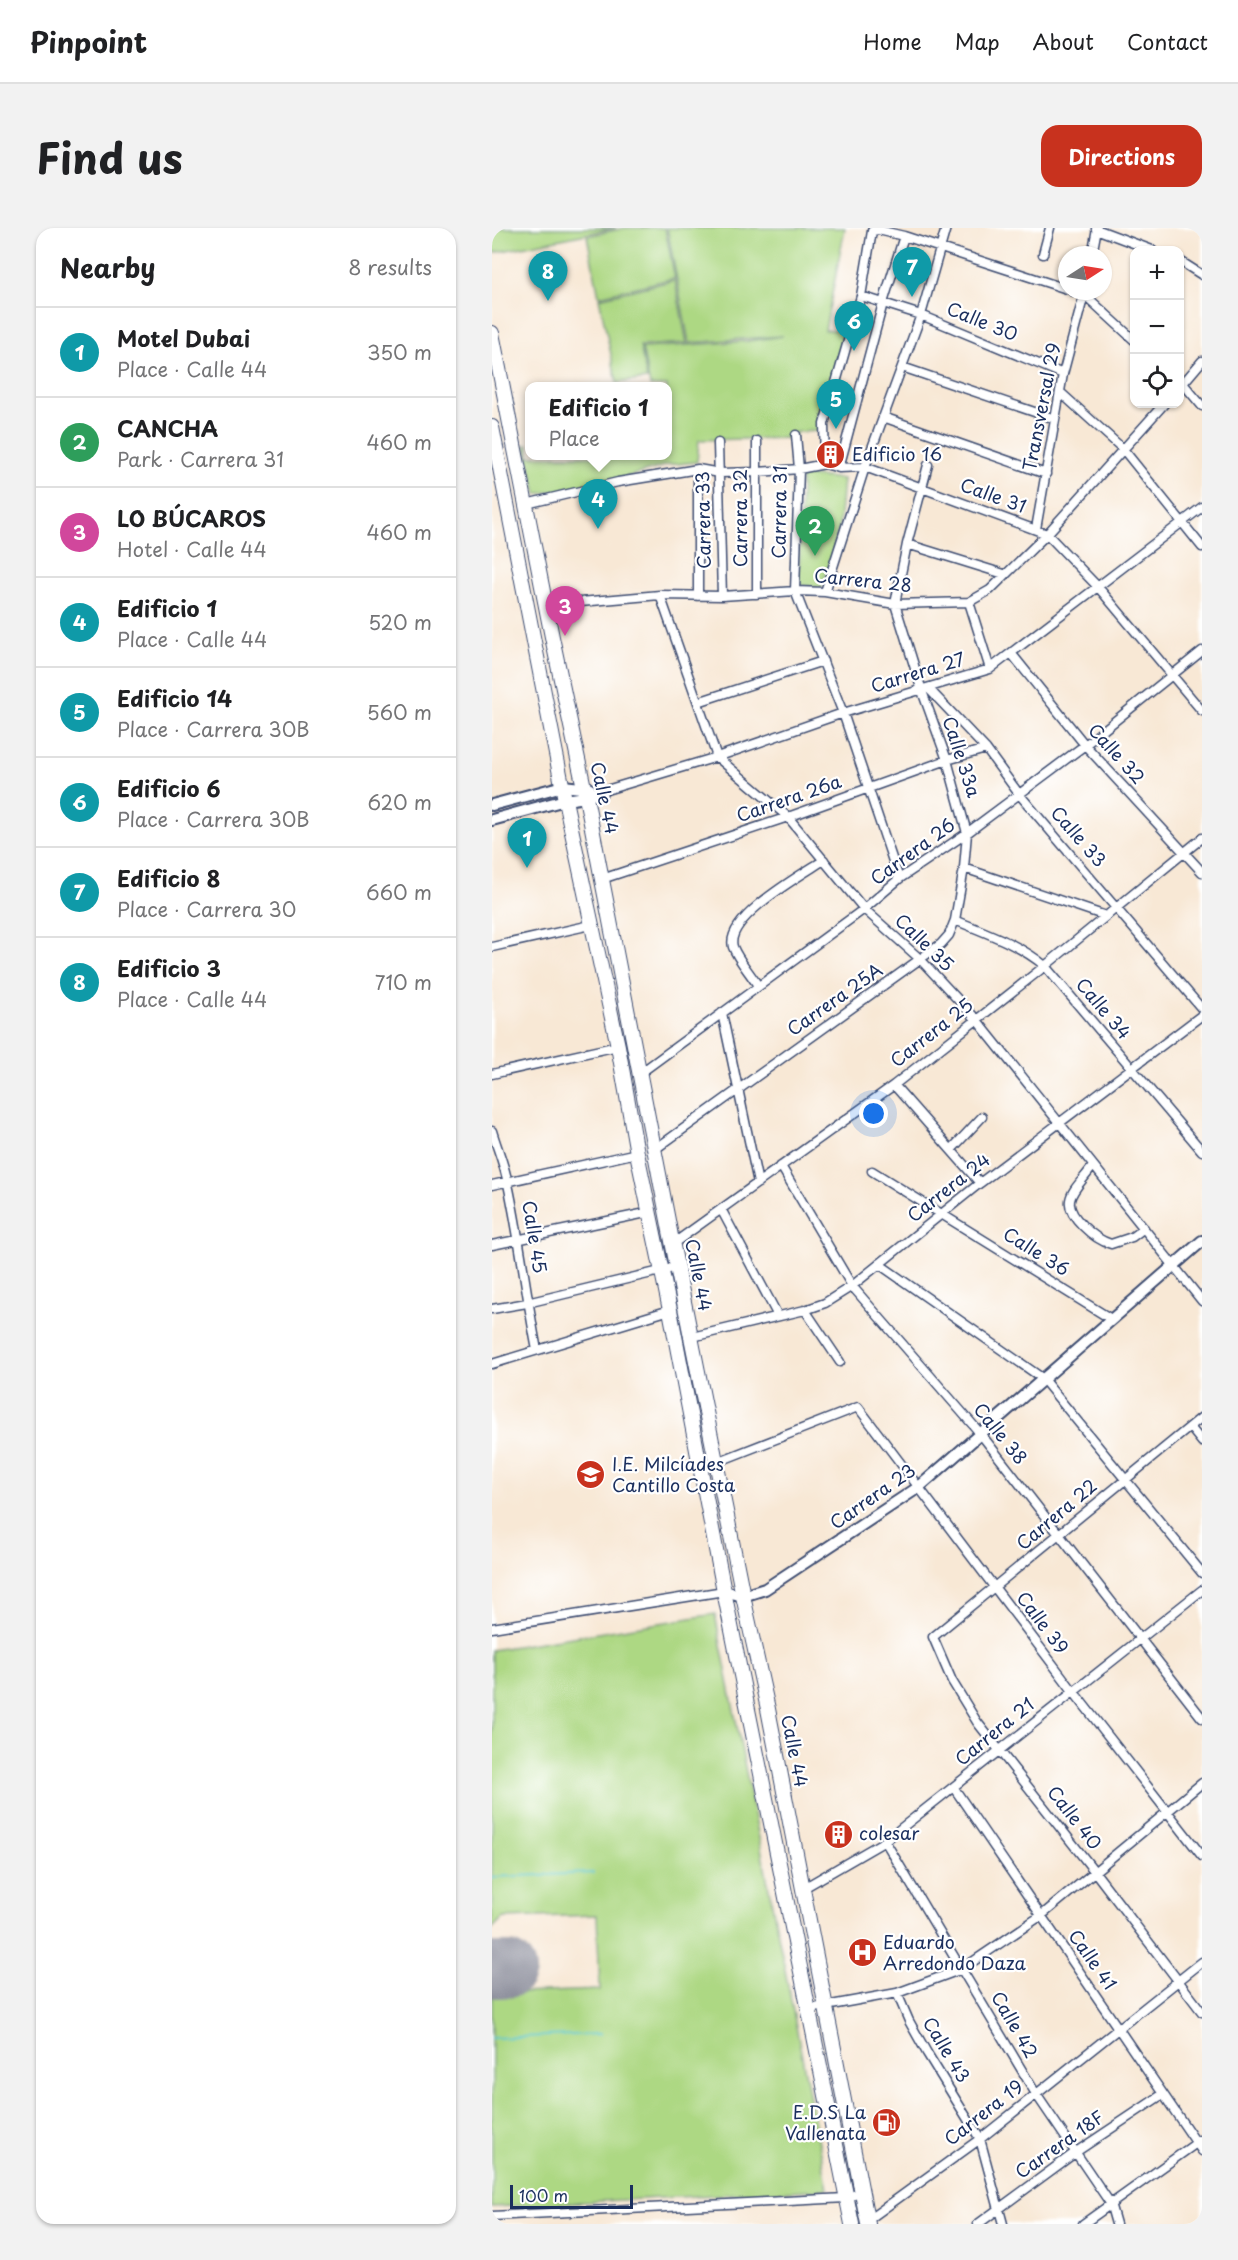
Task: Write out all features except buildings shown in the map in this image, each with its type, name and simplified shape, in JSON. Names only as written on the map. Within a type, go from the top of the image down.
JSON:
[{"type":"main road","name":"Calle 44","points":[[492,333],[586,793],[677,1267],[742,1596],[768,1709],[868,2222]]},
{"type":"main road","name":"Calle 44","points":[[492,427],[565,800],[618,1046],[724,1591],[852,2224]]},
{"type":"street","points":[[825,592],[865,466],[921,315],[946,228]]},
{"type":"street","points":[[1043,254],[1050,228]]},
{"type":"street","points":[[1093,246],[1096,228],[1142,246]]},
{"type":"street","points":[[825,464],[824,424],[861,296],[872,231],[878,230],[904,236],[1058,286]]},
{"type":"street","points":[[839,468],[883,303],[904,236]]},
{"type":"street","points":[[1184,264],[1202,276]]},
{"type":"street","name":"Calle 30","points":[[861,296],[921,315],[1064,374]]},
{"type":"street","name":"Transversal 29","points":[[1036,530],[1060,392],[1083,300]]},
{"type":"street","points":[[1092,300],[1130,336]]},
{"type":"street","points":[[1184,381],[1202,361]]},
{"type":"street","points":[[902,367],[1055,419]]},
{"type":"street","points":[[1184,387],[1202,406]]},
{"type":"street","points":[[1060,392],[1123,449],[1202,547]]},
{"type":"street","points":[[990,669],[969,602],[990,590],[1047,534],[1160,408]]},
{"type":"street","points":[[883,417],[1046,474]]},
{"type":"street","name":"Carrera 31","points":[[795,591],[799,469],[796,435]]},
{"type":"street","name":"Carrera 32","points":[[757,441],[757,594]]},
{"type":"street","name":"Carrera 33","points":[[718,443],[722,596]]},
{"type":"street","name":"Calle 31","points":[[526,504],[618,482],[699,469],[720,473],[799,469],[825,464],[839,468],[865,466],[1047,534],[1098,587],[1202,711]]},
{"type":"street","points":[[895,604],[920,487],[928,465]]},
{"type":"street","points":[[698,596],[699,469]]},
{"type":"street","name":"Carrera 27","points":[[492,820],[586,793],[603,791],[717,757],[843,713],[990,669],[1202,507]]},
{"type":"street","points":[[907,544],[1004,574]]},
{"type":"street","points":[[795,591],[843,713],[899,879]]},
{"type":"street","name":"Carrera 28","points":[[546,605],[660,595],[722,596],[795,591],[825,592],[895,604],[969,602]]},
{"type":"street","points":[[660,595],[717,757]]},
{"type":"street","name":"Calle 33","points":[[895,604],[925,690],[986,749],[1019,794],[1202,1009]]},
{"type":"street","name":"Carrera 26","points":[[639,1074],[864,909],[899,879],[967,833],[1085,745],[1202,651]]},
{"type":"street","name":"Calle 32","points":[[1011,653],[1085,745],[1202,872]]},
{"type":"street","points":[[698,702],[823,662]]},
{"type":"street","name":"Calle 33a","points":[[925,690],[948,760],[967,833]]},
{"type":"street","name":"Carrera 26a","points":[[602,879],[788,818],[948,760],[986,749]]},
{"type":"street","name":"Calle 35","points":[[717,757],[788,818],[864,909],[920,959],[976,1019],[1202,1301]]},
{"type":"street","name":"Carrera 27","points":[[492,805],[563,786],[586,793]]},
{"type":"street","name":"Carrera 25A","points":[[654,1150],[941,944],[949,935],[955,920],[964,868],[967,833]]},
{"type":"street","name":"Carrera 25","points":[[674,1243],[894,1085],[1202,838]]},
{"type":"street","points":[[758,986],[733,947],[734,933],[751,910],[824,860]]},
{"type":"street","points":[[964,868],[1106,916]]},
{"type":"street","name":"Calle 34","points":[[955,920],[1016,946],[1031,954],[1045,966],[1202,1151]]},
{"type":"street","points":[[492,947],[591,925]]},
{"type":"street","points":[[722,1013],[758,1183]]},
{"type":"street","name":"Carrera 24","points":[[692,1337],[805,1310],[825,1303],[852,1286],[980,1183],[1133,1070],[1202,1015]]},
{"type":"street","points":[[492,1074],[618,1046]]},
{"type":"street","points":[[894,1085],[980,1183]]},
{"type":"street","points":[[951,1150],[982,1117]]},
{"type":"street","name":"Calle 45","points":[[492,1131],[508,1181],[527,1303],[537,1350]]},
{"type":"street","points":[[492,1185],[637,1153]]},
{"type":"street","name":"Calle 38","points":[[781,1166],[852,1286],[980,1433],[1202,1718]]},
{"type":"street","points":[[1093,1166],[1069,1200],[1072,1216],[1091,1234],[1111,1244],[1132,1237],[1144,1228]]},
{"type":"street","name":"Calle 36","points":[[872,1171],[1111,1319]]},
{"type":"street","points":[[721,1209],[778,1316]]},
{"type":"street","points":[[492,1245],[651,1212]]},
{"type":"street","name":"Carrera 23","points":[[742,1596],[765,1590],[919,1488],[1042,1378],[1202,1241]]},
{"type":"street","points":[[879,1264],[1042,1378],[1202,1573]]},
{"type":"street","points":[[492,1309],[527,1303],[677,1267]]},
{"type":"street","points":[[492,1365],[670,1310]]},
{"type":"street","points":[[805,1310],[840,1362]]},
{"type":"street","name":"Calle 39","points":[[717,1462],[858,1407],[1073,1691],[1202,1856]]},
{"type":"street","name":"Carrera 22","points":[[933,1637],[1202,1417]]},
{"type":"street","points":[[1190,1427],[1202,1442]]},
{"type":"street","name":"Carrera 21","points":[[802,1889],[885,1841],[1202,1590]]},
{"type":"street","points":[[492,1628],[724,1591],[742,1596]]},
{"type":"street","name":"Calle 40","points":[[933,1637],[952,1681],[977,1722],[1202,2012]]},
{"type":"street","points":[[809,2009],[897,1993],[962,1969],[1042,1915],[1202,1783]]},
{"type":"street","name":"Calle 41","points":[[954,1788],[1163,2094],[1199,2141],[1202,2151]]},
{"type":"street","name":"Calle 42","points":[[885,1841],[1036,2094],[1110,2203],[1116,2224]]},
{"type":"street","name":"Carrera 19","points":[[868,2222],[980,2139],[1202,1962]]},
{"type":"street","name":"Calle 43","points":[[897,1993],[927,2053],[980,2139],[1003,2224]]},
{"type":"street","name":"Carrera 18F","points":[[978,2224],[1076,2152],[1163,2094]]},
{"type":"street","points":[[1083,2224],[1199,2141]]},
{"type":"street","points":[[492,2216],[846,2198],[862,2192]]},
{"type":"street","points":[[528,2214],[530,2224]]},
{"type":"green space","points":[[492,228],[616,228],[492,253]]},
{"type":"green space","points":[[625,228],[665,228],[675,278],[599,296],[587,236]]},
{"type":"green space","points":[[667,228],[845,228],[825,330],[844,330],[821,431],[796,432],[795,438],[699,440],[697,462],[667,465],[610,482],[537,494],[529,460],[672,460],[672,382],[649,382],[642,348],[747,341],[783,336],[689,343]]},
{"type":"green space","points":[[675,280],[687,343],[640,346],[647,379],[617,382],[599,298]]},
{"type":"green space","points":[[803,475],[843,479],[839,527],[822,588],[799,585],[801,477]]},
{"type":"green space","points":[[715,1614],[828,2189],[492,2207],[492,1994],[600,1990],[597,1915],[503,1918],[492,1929],[492,1650]]},
{"type":"waterway","points":[[492,1877],[593,1873]]},
{"type":"waterway","points":[[492,2038],[600,2034]]},
{"type":"runway","points":[[492,1970],[508,1970]]},
{"type":"place","name":"Edificio 8","points":[[912,297]]},
{"type":"place","name":"Edificio 3","points":[[548,301]]},
{"type":"place","name":"Edificio 6","points":[[854,351]]},
{"type":"place","name":"Edificio 14","points":[[836,429]]},
{"type":"place","name":"Edificio 16","points":[[831,455]]},
{"type":"place","name":"Edificio 1","points":[[598,529]]},
{"type":"place","name":"CANCHA","points":[[815,556]]},
{"type":"place","name":"LO BÚCAROS","points":[[565,636]]},
{"type":"place","name":"Motel Dubai","points":[[527,868]]},
{"type":"place","name":"I.E. Milcíades Cantillo Costa","points":[[591,1475]]},
{"type":"place","name":"colesar","points":[[838,1834]]},
{"type":"place","name":"Eduardo Arredondo Daza","points":[[862,1953]]},
{"type":"place","name":"E.D.S La Vallenata","points":[[887,2123]]}]
